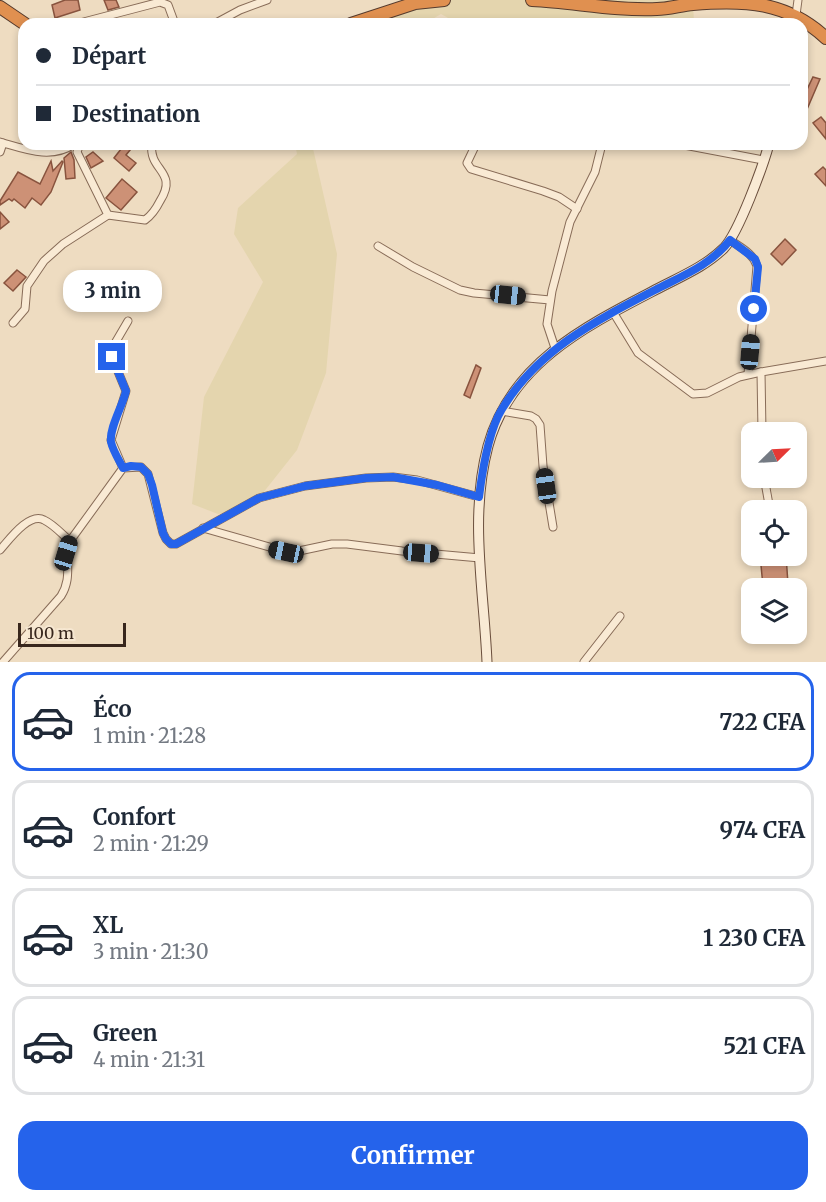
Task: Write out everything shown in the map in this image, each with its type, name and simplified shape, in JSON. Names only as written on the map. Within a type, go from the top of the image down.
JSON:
[{"type":"highway","points":[[368,18],[413,2],[444,0]]},
{"type":"highway","points":[[532,0],[620,9],[657,9],[696,2],[732,1],[772,6],[793,18]]},
{"type":"highway","points":[[0,7],[18,19]]},
{"type":"highway","points":[[808,23],[826,38]]},
{"type":"street","points":[[225,18],[248,6],[267,0]]},
{"type":"street","points":[[795,18],[798,0]]},
{"type":"street","points":[[99,18],[160,2],[168,5],[173,18]]},
{"type":"street","points":[[0,152],[2,142],[18,147]]},
{"type":"street","points":[[29,150],[50,153],[64,150]]},
{"type":"street","points":[[78,150],[108,215]]},
{"type":"street","points":[[13,323],[25,309],[27,286],[44,261],[63,244],[108,215],[145,220],[151,216],[167,191],[167,181],[152,155],[152,150]]},
{"type":"street","points":[[473,150],[467,163],[471,169],[543,190],[577,209]]},
{"type":"street","points":[[555,348],[547,324],[550,300],[566,235],[595,172],[600,150]]},
{"type":"street","points":[[710,150],[763,160]]},
{"type":"street","points":[[487,662],[477,530],[479,497],[488,446],[501,411],[523,380],[555,348],[590,324],[704,265],[730,240],[767,150]]},
{"type":"street","points":[[730,240],[750,254],[758,267],[748,374]]},
{"type":"street","points":[[378,246],[413,267],[460,290],[550,300]]},
{"type":"street","points":[[614,312],[638,353],[693,394],[707,393],[748,374],[826,361]]},
{"type":"street","points":[[123,468],[111,440],[126,391],[111,350],[128,321]]},
{"type":"street","points":[[761,372],[762,422]]},
{"type":"street","points":[[501,411],[531,416],[540,425],[543,466],[553,527]]},
{"type":"street","points":[[3,662],[68,585],[66,553],[70,541],[123,468],[141,467],[148,474],[163,533],[171,544],[176,544],[259,498],[282,490],[366,478],[393,477],[417,480],[479,497]]},
{"type":"street","points":[[0,550],[19,529],[39,518],[45,520],[70,541]]},
{"type":"street","points":[[203,528],[286,552],[339,544],[480,558]]},
{"type":"street","points":[[584,662],[620,616]]},
{"type":"shaded area","points":[[405,0],[693,0],[694,18],[448,18],[441,14],[434,18],[384,18],[394,12]]},
{"type":"shaded area","points":[[296,150],[313,150],[337,254],[326,373],[297,450],[259,498],[236,510],[218,514],[192,504],[204,397],[263,282],[234,234],[238,208],[297,154]]},
{"type":"building","points":[[65,0],[78,0],[80,10],[55,18],[52,5]]},
{"type":"building","points":[[104,0],[116,0],[119,7],[108,10]]},
{"type":"building","points":[[813,77],[820,79],[808,107],[808,87]]},
{"type":"building","points":[[821,117],[826,123],[826,139],[813,123]]},
{"type":"building","points":[[120,150],[130,150],[126,155],[136,163],[129,171],[114,158]]},
{"type":"building","points":[[71,152],[75,178],[66,179],[64,158]]},
{"type":"building","points":[[93,152],[103,161],[91,168],[86,157]]},
{"type":"building","points":[[51,161],[53,171],[63,162],[51,192],[41,205],[32,198],[25,208],[14,199],[12,201],[9,199],[0,205],[0,201],[18,172],[40,184]]},
{"type":"building","points":[[823,167],[826,170],[826,186],[815,174]]},
{"type":"building","points":[[122,179],[137,192],[121,210],[106,198]]},
{"type":"building","points":[[0,212],[9,222],[0,229]]},
{"type":"building","points":[[785,239],[796,250],[782,265],[771,254]]},
{"type":"building","points":[[17,270],[26,277],[13,291],[4,283]]},
{"type":"building","points":[[476,365],[481,368],[470,398],[464,395]]},
{"type":"building","points":[[761,566],[787,566],[788,578],[762,578]]},
{"type":"route","points":[[112,357],[126,391],[112,433],[113,448],[123,468],[141,467],[148,474],[163,533],[171,544],[176,544],[259,498],[282,490],[305,486],[393,477],[417,480],[479,497],[488,446],[501,411],[523,380],[555,348],[590,324],[704,265],[730,240],[750,254],[758,267],[754,309]]}]
